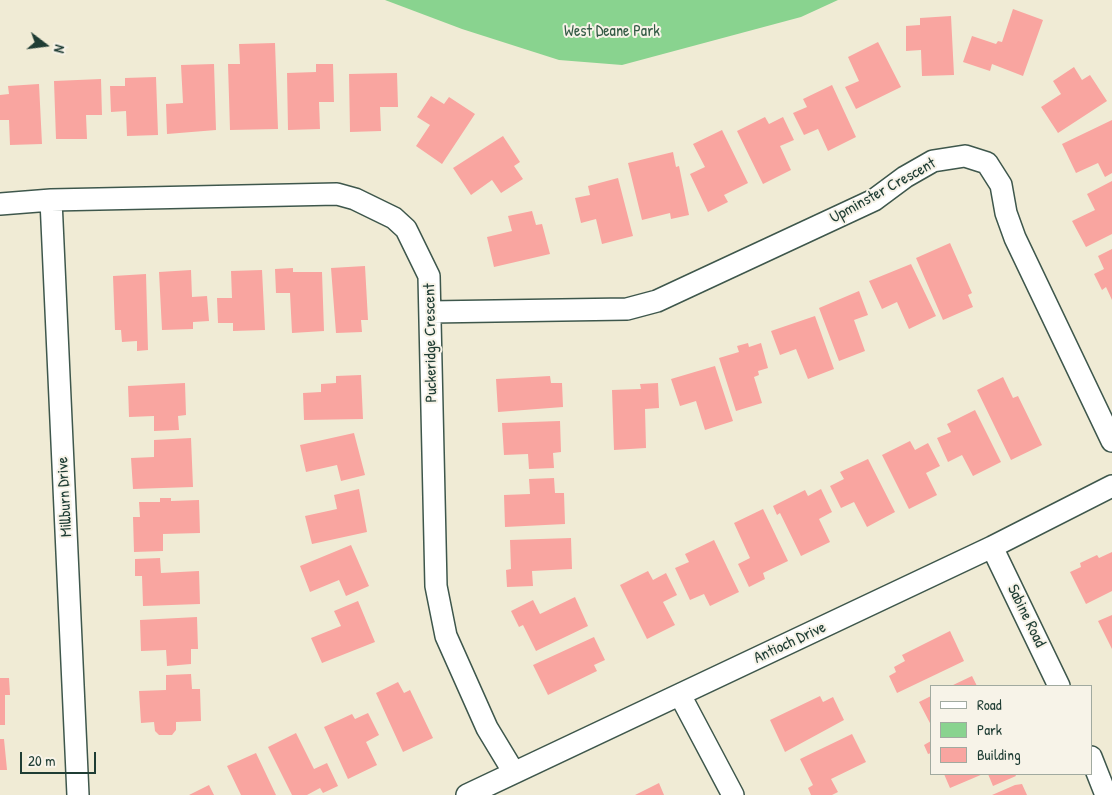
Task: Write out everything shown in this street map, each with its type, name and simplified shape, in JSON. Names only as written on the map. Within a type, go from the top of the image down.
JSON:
[{"type":"street","name":"Upminster Crescent","points":[[430,312],[627,309],[657,302],[874,200],[905,176],[933,161],[965,156],[987,163],[1001,185],[1006,213],[1015,238],[1112,441]]},
{"type":"street","name":"Puckeridge Crescent","points":[[0,204],[51,200],[337,194],[355,199],[394,218],[406,230],[429,276],[436,586],[446,636],[487,728],[514,771]]},
{"type":"street","name":"Millburn Drive","points":[[51,200],[78,795]]},
{"type":"street","name":"Antioch Drive","points":[[466,795],[992,547],[1112,486]]},
{"type":"street","name":"Sabine Road","points":[[992,547],[1059,685]]},
{"type":"street","points":[[680,695],[732,795]]},
{"type":"street","points":[[1092,760],[1106,795]]},
{"type":"green space","name":"West Deane Park","points":[[385,0],[838,0],[801,17],[622,65],[559,60],[462,29]]},
{"type":"building","points":[[1013,9],[1043,20],[1023,76],[992,64],[990,71],[963,62],[972,36],[996,44],[998,41],[1002,42]]},
{"type":"building","points":[[951,16],[954,75],[922,76],[921,50],[906,51],[906,26],[920,25],[920,18]]},
{"type":"building","points":[[878,42],[901,87],[856,109],[845,87],[859,81],[848,57]]},
{"type":"building","points":[[275,43],[278,129],[230,130],[228,64],[240,64],[239,44]]},
{"type":"building","points":[[214,64],[216,130],[167,134],[166,104],[183,103],[181,65]]},
{"type":"building","points":[[316,64],[333,64],[334,102],[319,102],[320,129],[288,130],[287,73],[316,72]]},
{"type":"building","points":[[1074,67],[1082,80],[1090,75],[1107,101],[1058,133],[1041,107],[1061,94],[1053,81]]},
{"type":"building","points":[[397,73],[398,107],[380,107],[381,131],[350,132],[349,74]]},
{"type":"building","points":[[156,77],[158,135],[127,136],[126,111],[111,112],[110,86],[125,86],[125,78]]},
{"type":"building","points":[[101,79],[102,115],[86,115],[87,139],[56,139],[54,81]]},
{"type":"building","points":[[39,84],[42,144],[10,145],[9,120],[0,120],[0,95],[9,94],[8,86]]},
{"type":"building","points":[[832,85],[856,137],[828,151],[818,129],[804,135],[793,113],[807,107],[803,99]]},
{"type":"building","points":[[431,96],[444,104],[449,97],[475,114],[442,164],[416,146],[430,125],[417,117]]},
{"type":"building","points":[[765,117],[769,124],[783,117],[794,140],[780,146],[791,170],[763,184],[737,131]]},
{"type":"building","points":[[1112,120],[1112,173],[1105,177],[1098,163],[1076,173],[1062,144]]},
{"type":"building","points":[[722,130],[748,183],[724,195],[728,202],[708,212],[690,174],[705,167],[693,144]]},
{"type":"building","points":[[503,136],[520,162],[514,166],[523,179],[501,193],[492,180],[471,195],[453,168]]},
{"type":"building","points":[[673,152],[676,167],[679,166],[689,215],[671,219],[670,213],[642,220],[628,163]]},
{"type":"building","points":[[618,178],[633,236],[602,244],[596,219],[581,223],[575,198],[590,195],[588,186]]},
{"type":"building","points":[[1112,181],[1112,234],[1086,247],[1072,221],[1095,210],[1087,194]]},
{"type":"building","points":[[532,211],[536,225],[542,224],[550,254],[494,267],[487,237],[512,231],[508,216]]},
{"type":"building","points":[[950,243],[972,293],[968,295],[973,307],[943,320],[916,258]]},
{"type":"building","points":[[1112,249],[1112,300],[1106,287],[1102,290],[1094,274],[1104,269],[1098,256]]},
{"type":"building","points":[[911,264],[936,316],[909,329],[897,302],[882,309],[869,281]]},
{"type":"building","points":[[365,266],[368,320],[361,320],[362,332],[336,333],[331,268]]},
{"type":"building","points":[[293,268],[293,272],[322,272],[324,331],[292,333],[290,293],[276,293],[275,269]]},
{"type":"building","points":[[191,270],[192,297],[207,296],[209,321],[193,322],[193,329],[162,330],[159,272]]},
{"type":"building","points":[[262,270],[265,330],[233,331],[233,323],[218,323],[217,298],[232,298],[231,271]]},
{"type":"building","points":[[146,274],[148,350],[137,351],[137,341],[122,342],[121,330],[115,330],[113,276]]},
{"type":"building","points":[[859,291],[868,315],[854,320],[865,351],[839,361],[819,308]]},
{"type":"building","points":[[815,316],[834,369],[808,379],[796,349],[780,355],[771,331]]},
{"type":"building","points":[[748,343],[749,347],[761,343],[768,368],[758,371],[759,375],[754,377],[762,403],[736,411],[719,358],[739,352],[737,346]]},
{"type":"building","points":[[715,366],[733,421],[705,430],[696,401],[680,406],[671,379]]},
{"type":"building","points":[[361,375],[363,419],[304,420],[303,393],[321,392],[321,384],[336,383],[336,376]]},
{"type":"building","points":[[550,376],[551,383],[562,383],[563,407],[498,412],[496,379]]},
{"type":"building","points":[[1003,377],[1013,398],[1018,396],[1042,445],[1011,460],[977,390]]},
{"type":"building","points":[[185,383],[186,415],[178,416],[179,430],[154,431],[154,416],[129,417],[128,386]]},
{"type":"building","points":[[658,383],[659,408],[645,409],[646,448],[614,450],[612,390],[641,389],[640,384]]},
{"type":"building","points":[[975,410],[1001,462],[973,476],[962,455],[948,462],[937,438],[951,432],[947,424]]},
{"type":"building","points":[[560,421],[561,452],[553,453],[554,468],[529,469],[528,454],[504,455],[502,423]]},
{"type":"building","points":[[354,433],[365,475],[341,481],[337,465],[306,472],[300,445]]},
{"type":"building","points":[[191,438],[193,487],[133,489],[131,458],[154,457],[154,440]]},
{"type":"building","points":[[910,441],[915,450],[928,443],[940,466],[926,473],[937,495],[909,509],[882,455]]},
{"type":"building","points":[[868,459],[895,512],[867,527],[854,502],[841,508],[830,486],[844,479],[840,472]]},
{"type":"building","points":[[554,478],[555,493],[564,493],[565,524],[505,527],[504,495],[530,494],[529,479]]},
{"type":"building","points":[[359,489],[367,532],[312,544],[305,516],[337,509],[334,495]]},
{"type":"building","points":[[821,489],[832,512],[819,519],[830,542],[801,556],[780,513],[777,515],[773,506],[805,490],[808,496]]},
{"type":"building","points":[[160,498],[171,498],[171,501],[199,500],[200,533],[163,534],[163,551],[134,552],[133,517],[140,517],[139,502],[160,502]]},
{"type":"building","points":[[763,509],[788,561],[763,573],[765,579],[749,587],[738,564],[750,558],[734,523]]},
{"type":"building","points":[[571,538],[572,569],[532,571],[533,586],[507,587],[506,570],[511,569],[510,540]]},
{"type":"building","points":[[714,540],[739,592],[710,606],[704,594],[690,600],[675,568],[689,562],[685,554]]},
{"type":"building","points":[[351,545],[369,586],[346,596],[339,580],[310,592],[300,566]]},
{"type":"building","points":[[1112,552],[1112,591],[1086,604],[1070,572],[1081,567],[1080,563],[1097,555],[1099,558]]},
{"type":"building","points":[[160,558],[161,573],[199,571],[200,604],[143,606],[142,576],[135,576],[135,559]]},
{"type":"building","points":[[648,571],[653,580],[666,573],[677,595],[663,602],[675,625],[647,639],[620,585]]},
{"type":"building","points":[[575,597],[588,626],[536,651],[523,625],[519,627],[511,611],[533,600],[540,614]]},
{"type":"building","points":[[358,601],[375,642],[322,663],[311,638],[341,626],[334,611]]},
{"type":"building","points":[[1112,615],[1112,649],[1098,621]]},
{"type":"building","points":[[197,617],[198,649],[191,649],[191,664],[167,666],[166,650],[141,651],[140,620]]},
{"type":"building","points":[[950,631],[964,661],[897,693],[889,676],[896,672],[894,667],[905,661],[902,655]]},
{"type":"building","points":[[594,637],[605,660],[594,665],[597,671],[548,695],[533,665]]},
{"type":"building","points":[[191,674],[192,689],[200,689],[201,721],[176,722],[176,730],[172,735],[159,735],[155,731],[154,722],[141,723],[139,691],[166,690],[166,675]]},
{"type":"building","points":[[972,676],[976,685],[953,685]]},
{"type":"building","points":[[0,678],[9,678],[10,695],[5,695],[5,725],[0,725]]},
{"type":"building","points":[[398,682],[404,693],[410,690],[433,738],[403,752],[376,693]]},
{"type":"building","points":[[820,696],[823,702],[833,697],[844,720],[785,752],[770,720]]},
{"type":"building","points":[[930,696],[930,723],[919,702]]},
{"type":"building","points":[[368,713],[379,735],[366,742],[377,765],[348,779],[324,727],[352,714],[355,719]]},
{"type":"building","points":[[296,733],[314,769],[327,763],[338,786],[323,793],[320,788],[307,795],[292,795],[268,747]]},
{"type":"building","points":[[852,734],[866,762],[831,779],[838,792],[832,795],[811,795],[808,788],[813,785],[800,759]]},
{"type":"building","points":[[0,739],[4,739],[7,770],[0,770]]},
{"type":"building","points":[[930,742],[930,753],[928,754],[924,745]]},
{"type":"building","points":[[256,753],[276,795],[241,795],[227,766]]},
{"type":"building","points":[[944,775],[981,775],[950,788]]},
{"type":"building","points":[[988,775],[1016,776],[993,786]]},
{"type":"building","points":[[659,783],[664,795],[635,795]]},
{"type":"building","points":[[1022,784],[1027,795],[992,795],[1015,785]]},
{"type":"building","points":[[209,785],[214,795],[189,795]]}]
